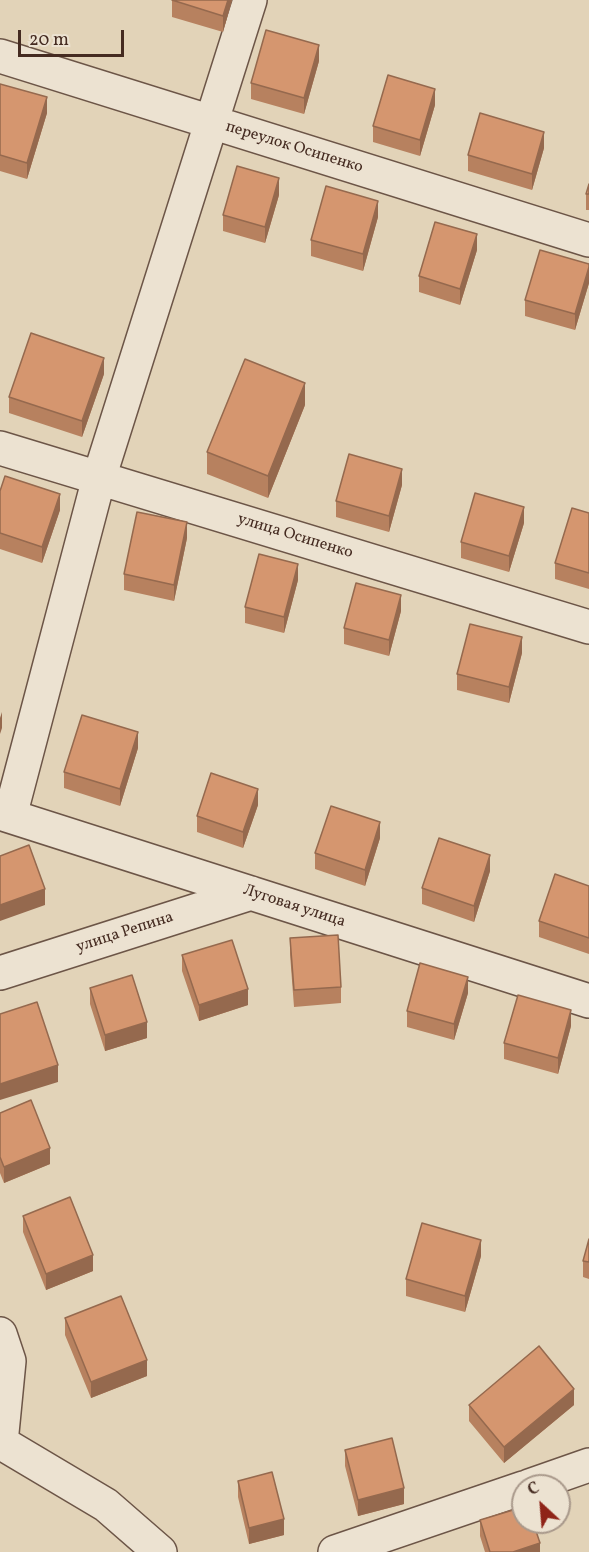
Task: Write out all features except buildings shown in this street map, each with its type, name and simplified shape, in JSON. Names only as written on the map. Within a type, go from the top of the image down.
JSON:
[{"type":"street","points":[[5,814],[99,478],[250,0]]},
{"type":"street","name":"переулок Осипенко","points":[[0,56],[589,240]]},
{"type":"street","name":"улица Осипенко","points":[[0,448],[589,627]]},
{"type":"street","name":"Луговая улица","points":[[5,814],[589,1001]]},
{"type":"street","name":"улица Репина","points":[[0,973],[251,893]]},
{"type":"street","points":[[0,1334],[9,1361],[1,1443],[106,1505],[160,1552]]},
{"type":"street","points":[[565,1474],[589,1466]]},
{"type":"street","points":[[335,1552],[511,1492]]}]
